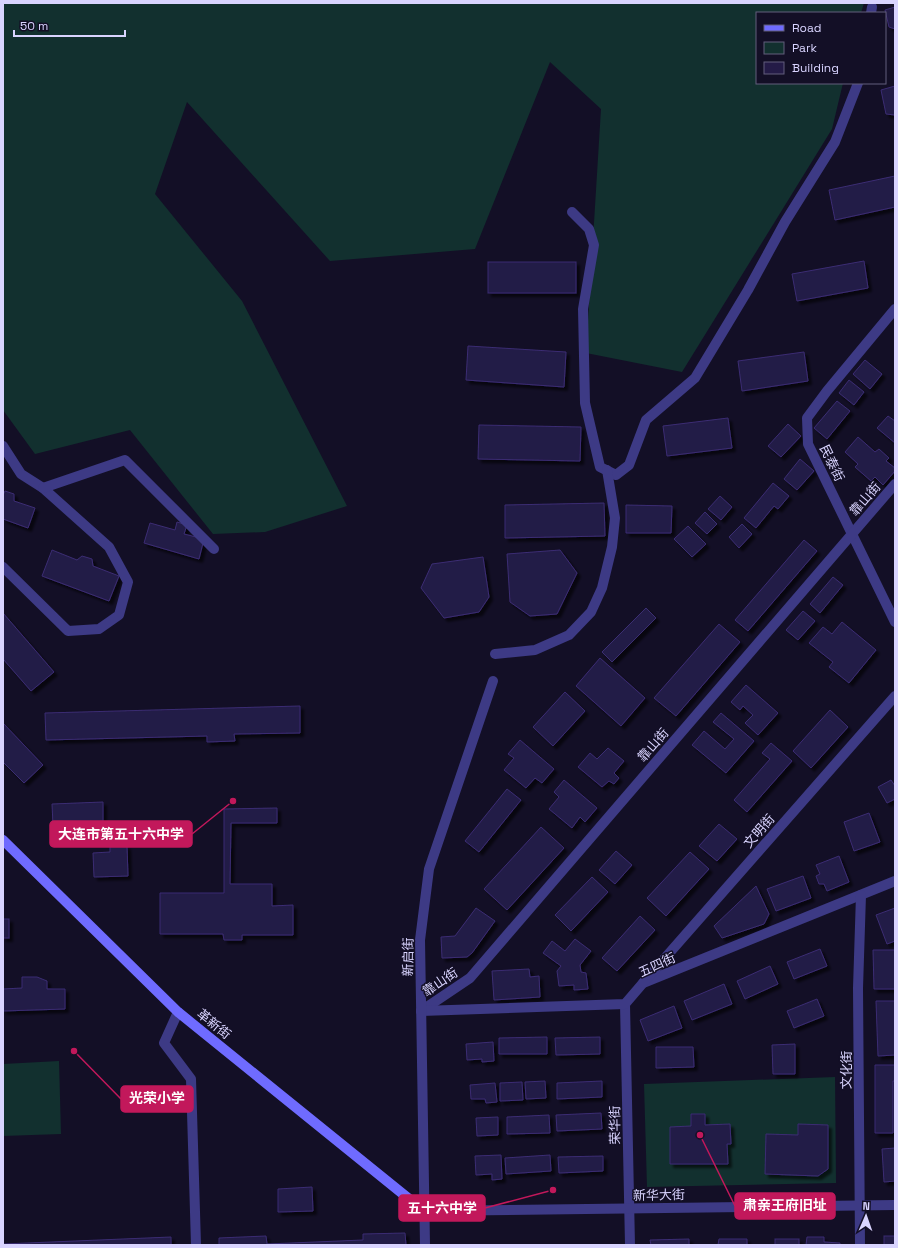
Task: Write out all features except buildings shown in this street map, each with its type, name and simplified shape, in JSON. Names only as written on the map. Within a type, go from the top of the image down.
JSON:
[{"type":"main road","name":"革新街","points":[[3,840],[178,1012],[424,1211]]},
{"type":"street","points":[[572,212],[589,229],[594,245],[584,309],[585,403],[600,467],[616,475],[629,465],[646,420],[696,378],[748,290],[785,222],[835,142],[858,84]]},
{"type":"street","name":"民泰街","points":[[895,309],[827,391],[807,418],[808,444],[895,622]]},
{"type":"street","points":[[3,446],[21,474],[43,488],[109,547],[128,582],[119,615],[99,629],[68,631],[3,567]]},
{"type":"street","points":[[43,488],[125,460],[214,549]]},
{"type":"street","points":[[495,654],[535,650],[569,635],[591,612],[602,588],[612,547],[615,518],[607,470]]},
{"type":"street","name":"靠山街","points":[[421,1011],[470,978],[895,484]]},
{"type":"street","name":"新启街","points":[[425,1245],[420,940],[429,869],[493,681]]},
{"type":"street","name":"文明街","points":[[643,983],[895,696]]},
{"type":"street","name":"五四街","points":[[625,1004],[643,983],[895,881]]},
{"type":"street","name":"文化街","points":[[860,1245],[858,988],[861,895]]},
{"type":"street","points":[[421,1011],[625,1004]]},
{"type":"street","name":"荣华街","points":[[625,1004],[630,1245]]},
{"type":"street","points":[[178,1012],[164,1043],[191,1079],[196,1245]]},
{"type":"street","name":"新华大街","points":[[424,1211],[895,1205]]},
{"type":"green space","points":[[3,3],[864,3],[861,12],[756,12],[756,84],[843,84],[832,129],[682,372],[586,353],[601,109],[550,62],[475,249],[330,261],[187,102],[155,194],[242,301],[347,506],[265,532],[213,534],[130,430],[35,454],[3,410]]},
{"type":"green space","points":[[59,1061],[61,1134],[3,1136],[3,1064]]},
{"type":"green space","points":[[835,1077],[836,1183],[647,1187],[644,1084]]},
{"type":"place","name":"大连市第五十六中学","points":[[233,801]]},
{"type":"place","name":"光荣小学","points":[[74,1051]]},
{"type":"place","name":"肃亲王府旧址","points":[[700,1135]]},
{"type":"place","name":"五十六中学","points":[[553,1190]]}]
